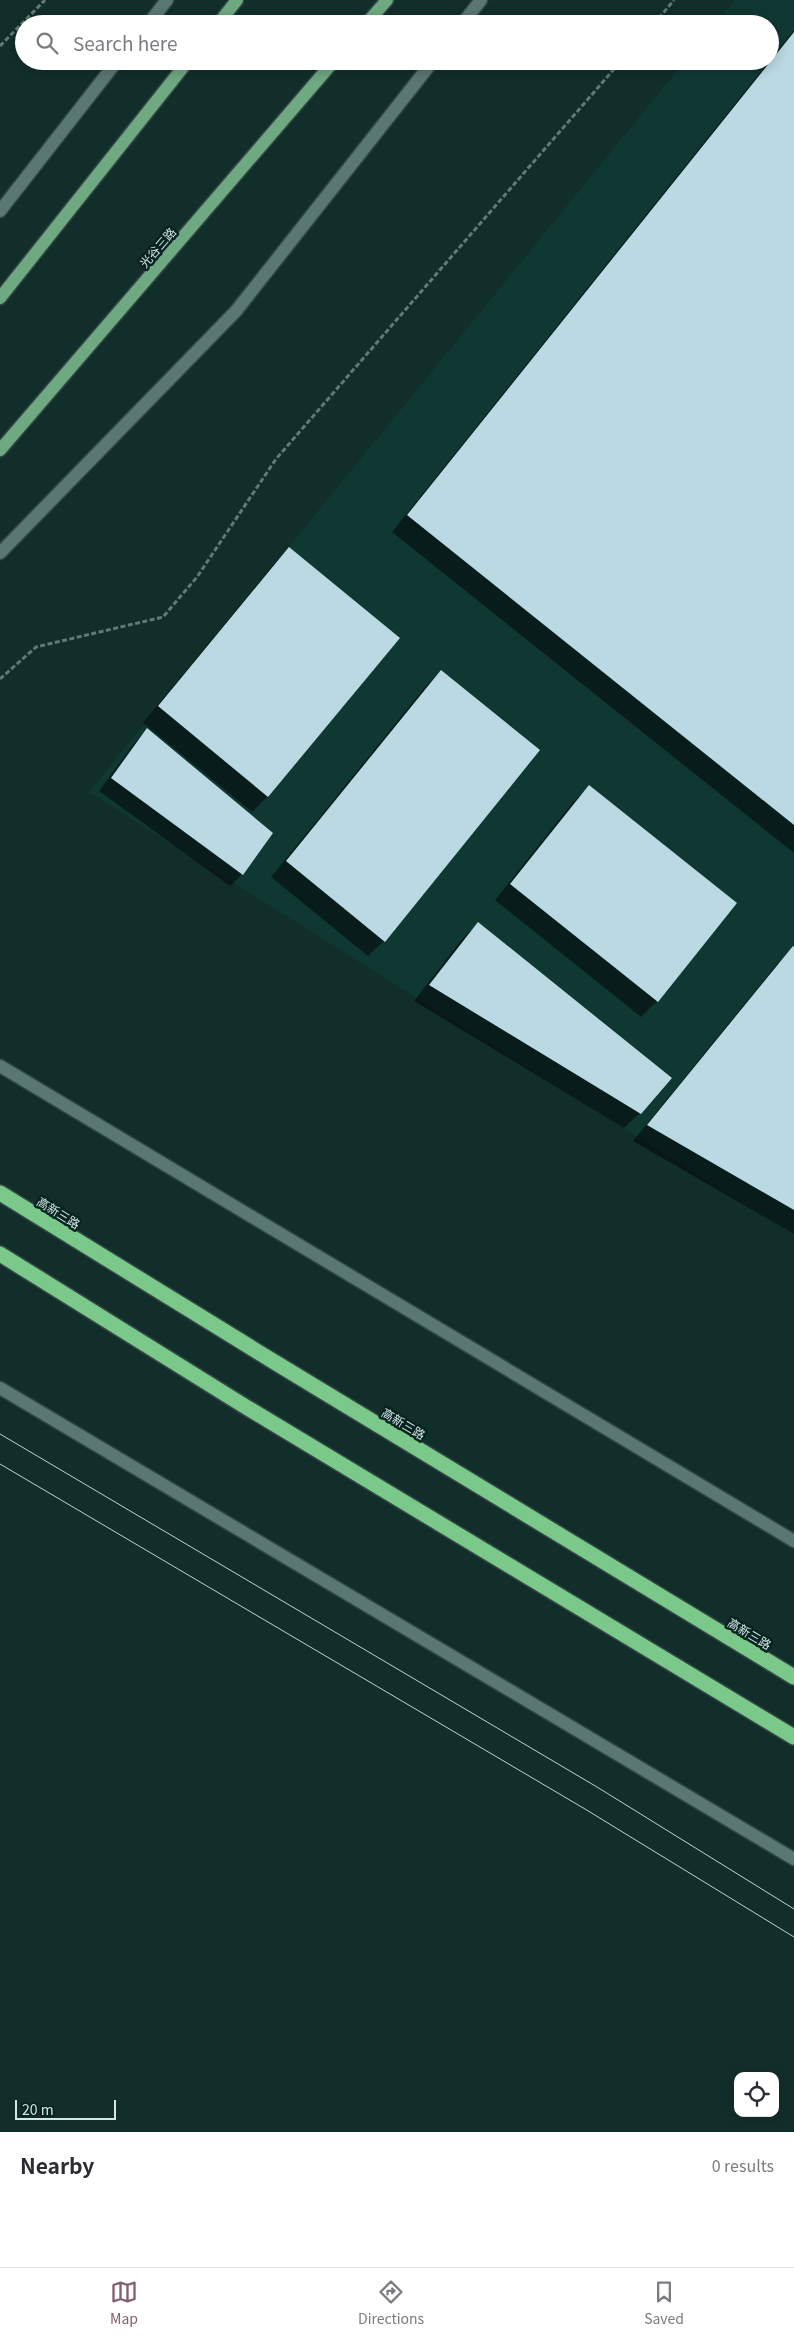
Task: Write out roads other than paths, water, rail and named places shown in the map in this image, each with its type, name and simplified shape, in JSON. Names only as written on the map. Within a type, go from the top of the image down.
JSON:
[{"type":"highway","name":"高新三路","points":[[0,1193],[276,1363],[794,1677]]},
{"type":"highway","points":[[0,1254],[246,1407],[794,1737]]},
{"type":"main road","points":[[155,15],[167,0]]},
{"type":"main road","points":[[225,15],[237,0]]},
{"type":"main road","points":[[374,15],[387,0]]},
{"type":"main road","points":[[469,15],[481,0]]},
{"type":"main road","points":[[0,211],[110,70]]},
{"type":"main road","points":[[0,298],[181,70]]},
{"type":"main road","name":"光谷三路","points":[[0,450],[326,70]]},
{"type":"main road","points":[[0,553],[236,311],[426,70]]},
{"type":"main road","points":[[0,1066],[794,1541]]},
{"type":"main road","points":[[0,1388],[794,1859]]},
{"type":"tram line","points":[[0,1434],[597,1787],[794,1909]]},
{"type":"tram line","points":[[0,1464],[585,1809],[794,1937]]}]
